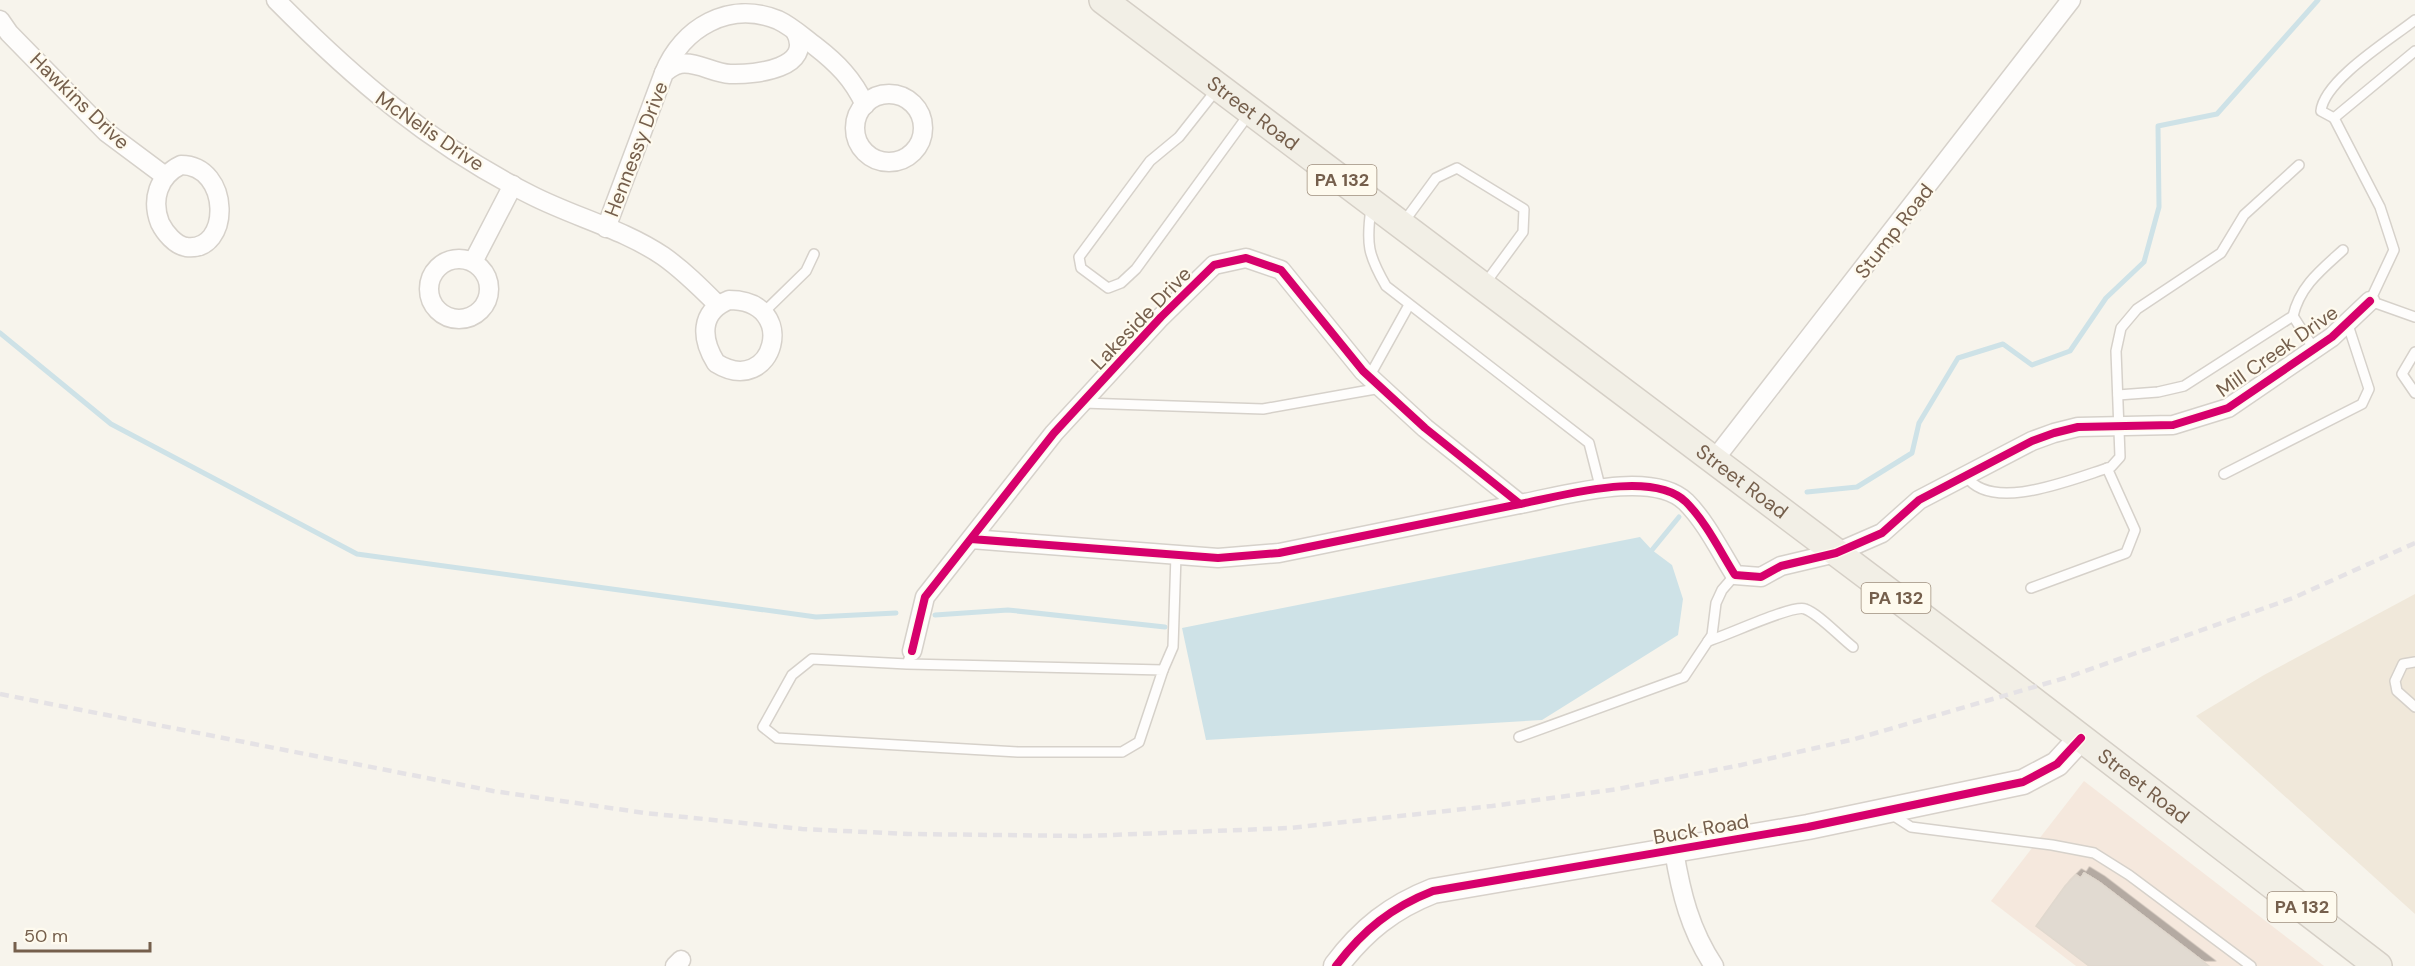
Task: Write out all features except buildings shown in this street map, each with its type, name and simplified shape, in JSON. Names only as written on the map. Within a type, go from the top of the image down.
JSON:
[{"type":"main road","name":"Street Road","points":[[1103,0],[2081,738],[2378,966]]},
{"type":"street","name":"McNelis Drive","points":[[276,0],[321,47],[408,120],[513,185],[662,256],[691,278],[717,304]]},
{"type":"street","name":"Stump Road","points":[[1714,460],[2068,1]]},
{"type":"street","points":[[664,73],[670,57],[684,38],[714,18],[743,12],[761,14],[795,31],[843,68],[865,105]]},
{"type":"street","name":"Hawkins Drive","points":[[0,20],[9,33],[106,132],[165,176]]},
{"type":"street","name":"Hennessy Drive","points":[[606,228],[664,73],[680,64],[691,64],[709,71],[730,74],[763,72],[794,59],[800,50],[800,40],[795,31]]},
{"type":"street","points":[[181,165],[190,165],[198,168],[210,179],[218,192],[220,207],[218,225],[213,235],[204,244],[193,248],[182,246],[163,229],[157,214],[156,199],[165,176],[181,165]]},
{"type":"street","points":[[473,262],[513,185]]},
{"type":"street","name":"Lakeside Drive","points":[[910,657],[925,597],[1054,434],[1161,317],[1214,265],[1246,258],[1281,270],[1375,382],[1425,428],[1520,504]]},
{"type":"street","points":[[729,300],[742,300],[754,304],[764,312],[771,324],[773,337],[771,350],[760,365],[736,370],[716,363],[706,338],[710,313],[717,304],[729,300]]},
{"type":"street","name":"Mill Creek Drive","points":[[1836,553],[1882,533],[1919,500],[2032,441],[2078,428],[2173,425],[2228,408],[2314,349],[2370,301]]},
{"type":"street","points":[[971,539],[1218,558],[1279,553],[1520,504],[1601,490],[1646,486],[1671,492],[1686,502],[1713,538],[1735,575],[1761,577],[1780,566],[1836,553]]},
{"type":"street","name":"Buck Road","points":[[1336,966],[1368,928],[1410,900],[1433,891],[1674,851],[1887,811],[2023,782],[2057,764],[2081,738]]},
{"type":"street","points":[[1674,851],[1682,896],[1690,923],[1714,966]]},
{"type":"lane","points":[[2415,20],[2336,82],[2322,102],[2321,111],[2334,118],[2356,157],[2380,207],[2394,250],[2370,301],[2415,317]]},
{"type":"lane","points":[[2334,118],[2415,51]]},
{"type":"lane","points":[[1218,87],[1179,137],[1150,161],[1079,257],[1081,268],[1108,288],[1121,283],[1137,268],[1251,111]]},
{"type":"lane","points":[[1966,476],[1972,486],[1981,491],[2027,492],[2107,468],[2120,457],[2116,351],[2121,327],[2137,309],[2221,253],[2244,215],[2299,165]]},
{"type":"lane","points":[[1402,225],[1436,178],[1457,168],[1524,209],[1523,232],[1483,286]]},
{"type":"lane","points":[[1372,203],[1367,240],[1372,261],[1386,286],[1589,443],[1601,490]]},
{"type":"lane","points":[[2118,394],[2158,392],[2184,386],[2292,316],[2297,298],[2307,284],[2343,250]]},
{"type":"lane","points":[[764,312],[806,271],[814,254]]},
{"type":"lane","points":[[1083,403],[1263,409],[1375,382],[1409,305]]},
{"type":"lane","points":[[2292,316],[2314,349]]},
{"type":"lane","points":[[2224,474],[2362,404],[2369,389],[2347,322]]},
{"type":"lane","points":[[2415,352],[2403,374],[2415,393]]},
{"type":"lane","points":[[2031,588],[2126,553],[2135,530],[2107,468]]},
{"type":"lane","points":[[1163,670],[910,657],[812,659],[792,675],[763,727],[777,738],[1018,752],[1122,752],[1139,742],[1173,647],[1176,555]]},
{"type":"lane","points":[[1520,737],[1684,677],[1712,634],[1716,603],[1722,590],[1735,575]]},
{"type":"lane","points":[[1708,641],[1738,632],[1789,608],[1804,608],[1853,647]]},
{"type":"lane","points":[[2415,662],[2403,664],[2395,681],[2397,691],[2415,707]]},
{"type":"lane","points":[[1887,811],[1911,827],[2052,845],[2094,853],[2251,966]]},
{"type":"shaded area","points":[[1640,537],[1652,550],[1672,565],[1683,599],[1678,635],[1542,720],[1206,740],[1182,628]]},
{"type":"shaded area","points":[[2415,594],[2415,914],[2196,716],[2264,675]]},
{"type":"shaded area","points":[[2084,781],[2324,966],[2076,966],[1991,901]]},
{"type":"waterway","points":[[1807,492],[1857,487],[1912,453],[1919,423],[1958,358],[2003,344],[2032,365],[2070,351],[2106,298],[2144,262],[2159,207],[2158,126],[2217,114],[2318,0]]},
{"type":"waterway","points":[[0,333],[111,424],[357,554],[816,617],[896,613]]},
{"type":"waterway","points":[[1652,550],[1679,517]]},
{"type":"waterway","points":[[935,615],[1008,610],[1165,627]]},
{"type":"railway","points":[[0,694],[493,791],[645,813],[802,829],[908,834],[1086,836],[1290,828],[1492,806],[1618,789],[1741,765],[1855,739],[2065,678],[2293,598],[2415,543]]},
{"type":"cycle path","points":[[912,651],[925,597],[1054,433],[1161,317],[1214,265],[1246,258],[1281,270],[1363,371],[1425,428],[1520,504],[1279,553],[1218,558],[971,539]]},
{"type":"cycle path","points":[[1520,504],[1582,491],[1630,486],[1652,487],[1671,492],[1686,502],[1700,518],[1735,575],[1761,577],[1781,566],[1836,553],[1882,533],[1919,500],[2032,441],[2054,433],[2078,427],[2173,425],[2228,408],[2332,337],[2370,301]]},
{"type":"cycle path","points":[[1336,966],[1357,941],[1379,921],[1404,904],[1433,891],[1808,827],[2023,782],[2057,764],[2081,738]]}]
